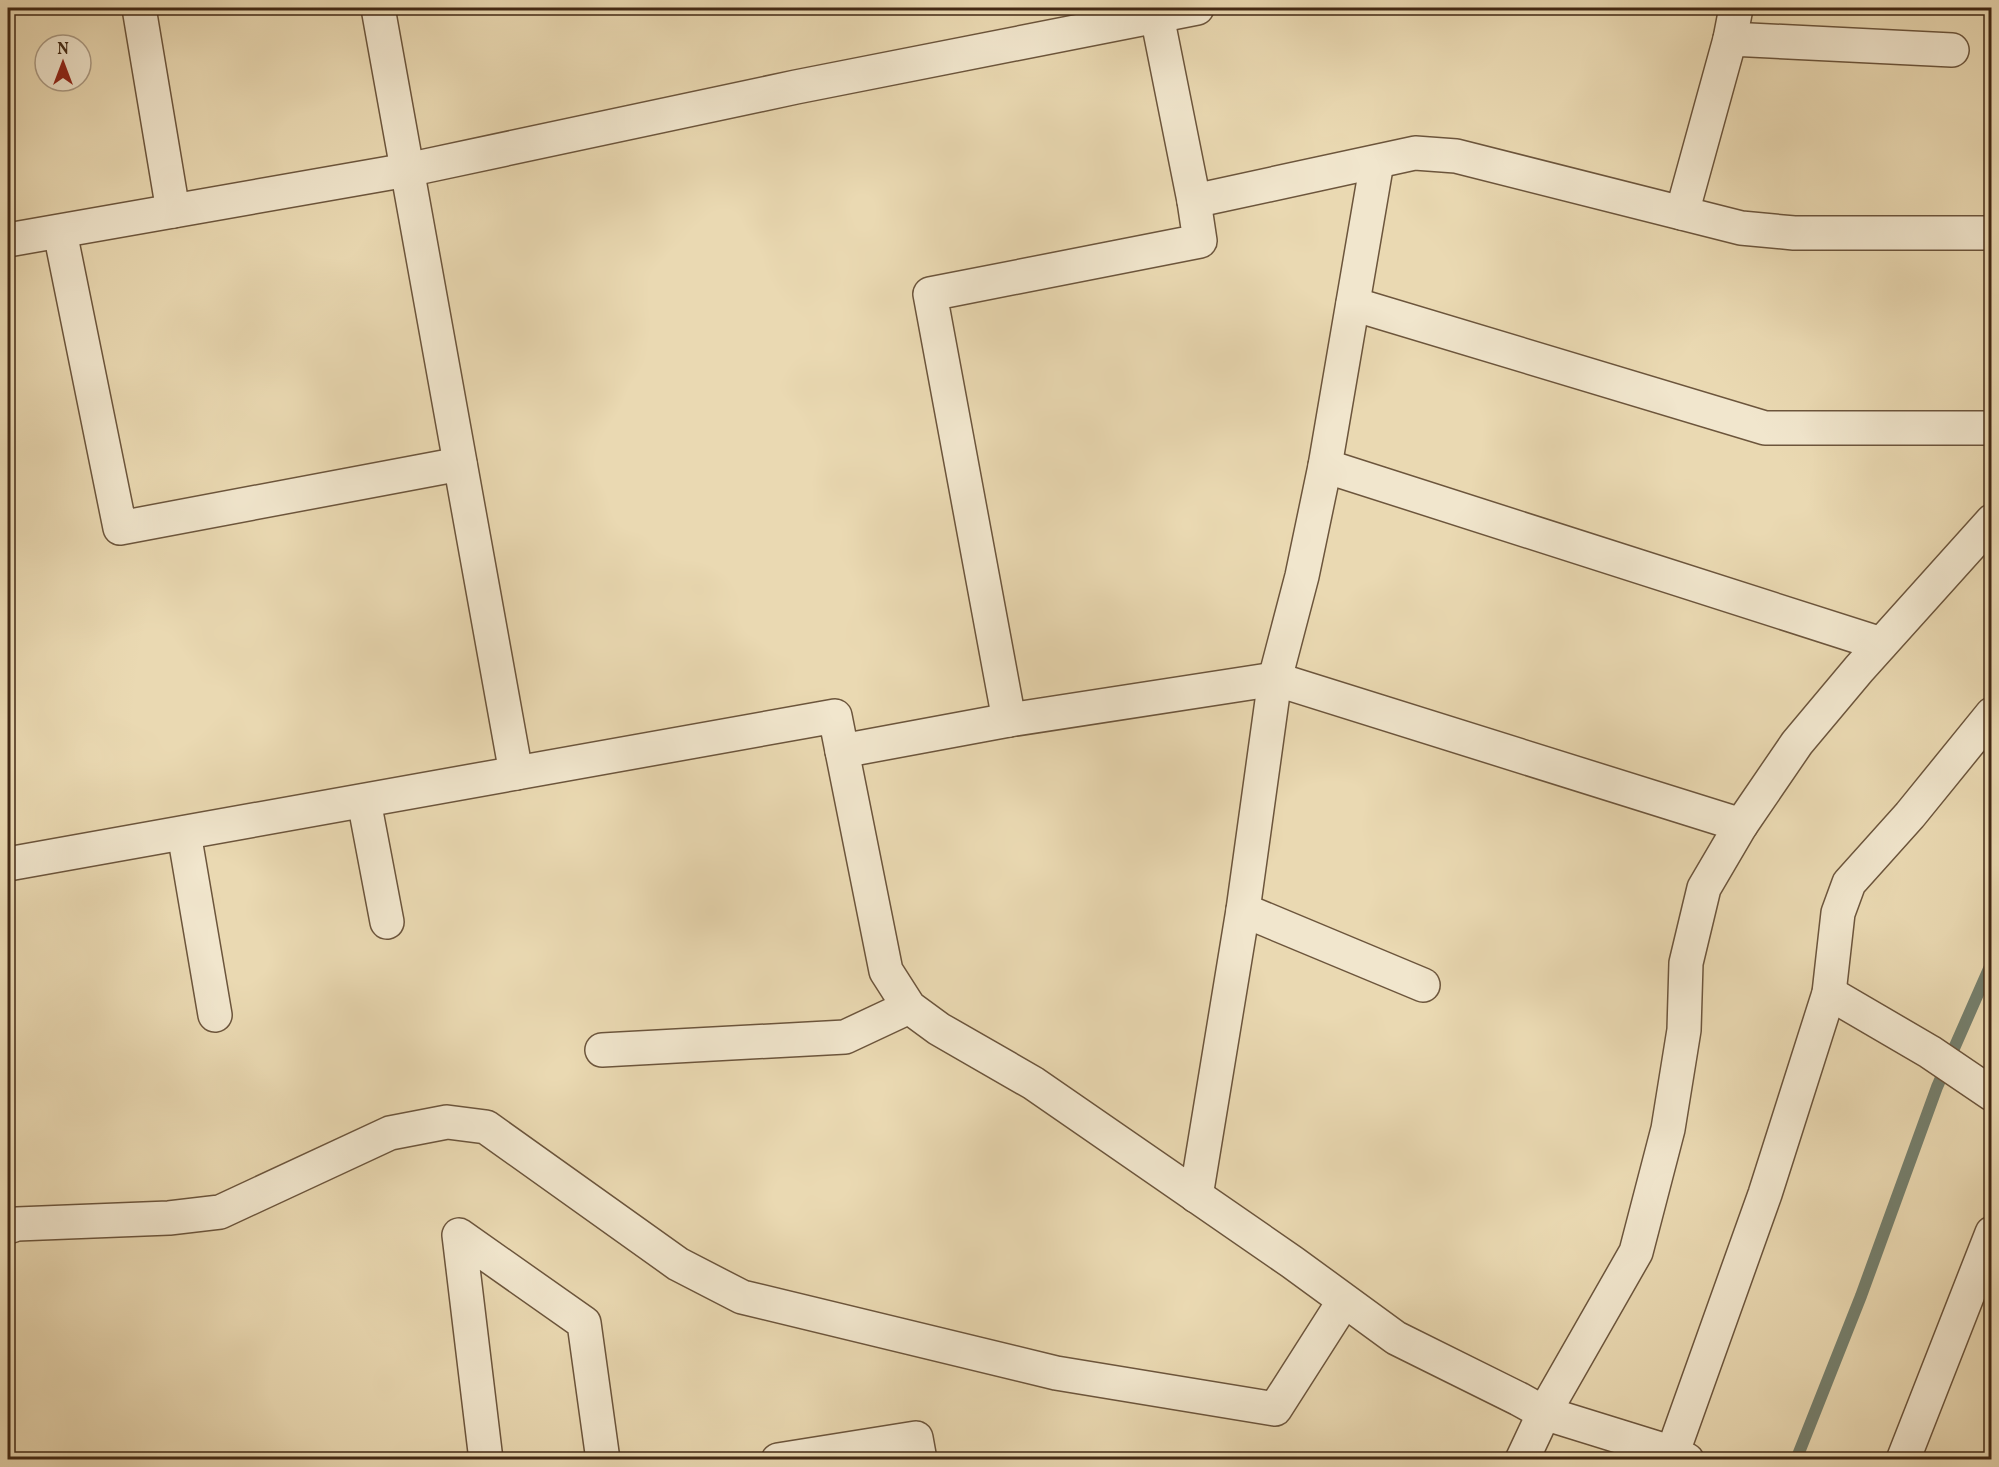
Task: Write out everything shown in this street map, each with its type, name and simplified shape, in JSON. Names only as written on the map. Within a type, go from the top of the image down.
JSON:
[{"type":"street","points":[[139,8],[173,211]]},
{"type":"street","points":[[378,8],[516,773]]},
{"type":"street","points":[[8,240],[407,170],[796,87],[1197,8]]},
{"type":"street","points":[[1682,213],[1730,39],[1736,8]]},
{"type":"street","points":[[1009,720],[930,294],[1200,242],[1157,16]]},
{"type":"street","points":[[1730,39],[1952,50]]},
{"type":"street","points":[[1194,201],[1415,153],[1456,156],[1741,228],[1794,233],[1992,233]]},
{"type":"street","points":[[1196,1196],[1243,910],[1275,679],[1302,576],[1325,466],[1377,162]]},
{"type":"street","points":[[60,232],[120,528],[460,464]]},
{"type":"street","points":[[1353,304],[1765,429],[1992,428]]},
{"type":"street","points":[[1325,466],[1881,644]]},
{"type":"street","points":[[1522,1460],[1544,1413],[1636,1252],[1668,1129],[1684,1030],[1686,963],[1704,888],[1741,825],[1797,743],[1881,644],[1992,521]]},
{"type":"street","points":[[842,751],[1009,720],[1275,679],[1741,825]]},
{"type":"street","points":[[8,864],[835,716],[886,971],[909,1007],[939,1029],[1033,1083],[1396,1338],[1544,1413],[1677,1457],[1829,993],[1838,913],[1850,883],[1910,815],[1992,714]]},
{"type":"street","points":[[364,801],[387,922]]},
{"type":"street","points":[[184,833],[215,1015]]},
{"type":"street","points":[[1243,910],[1423,985]]},
{"type":"street","points":[[1829,993],[1930,1052],[1992,1094]]},
{"type":"street","points":[[602,1050],[845,1037],[909,1007]]},
{"type":"street","points":[[8,1227],[17,1224],[169,1218],[219,1212],[390,1133],[447,1122],[486,1127],[678,1264],[742,1297],[1056,1373],[1275,1409],[1344,1300]]},
{"type":"street","points":[[1903,1460],[1992,1233]]},
{"type":"street","points":[[486,1460],[459,1235],[584,1323],[603,1460]]},
{"type":"street","points":[[778,1460],[916,1438],[920,1460]]},
{"type":"waterway","points":[[1796,1460],[1861,1296],[1937,1087],[1992,962]]}]
